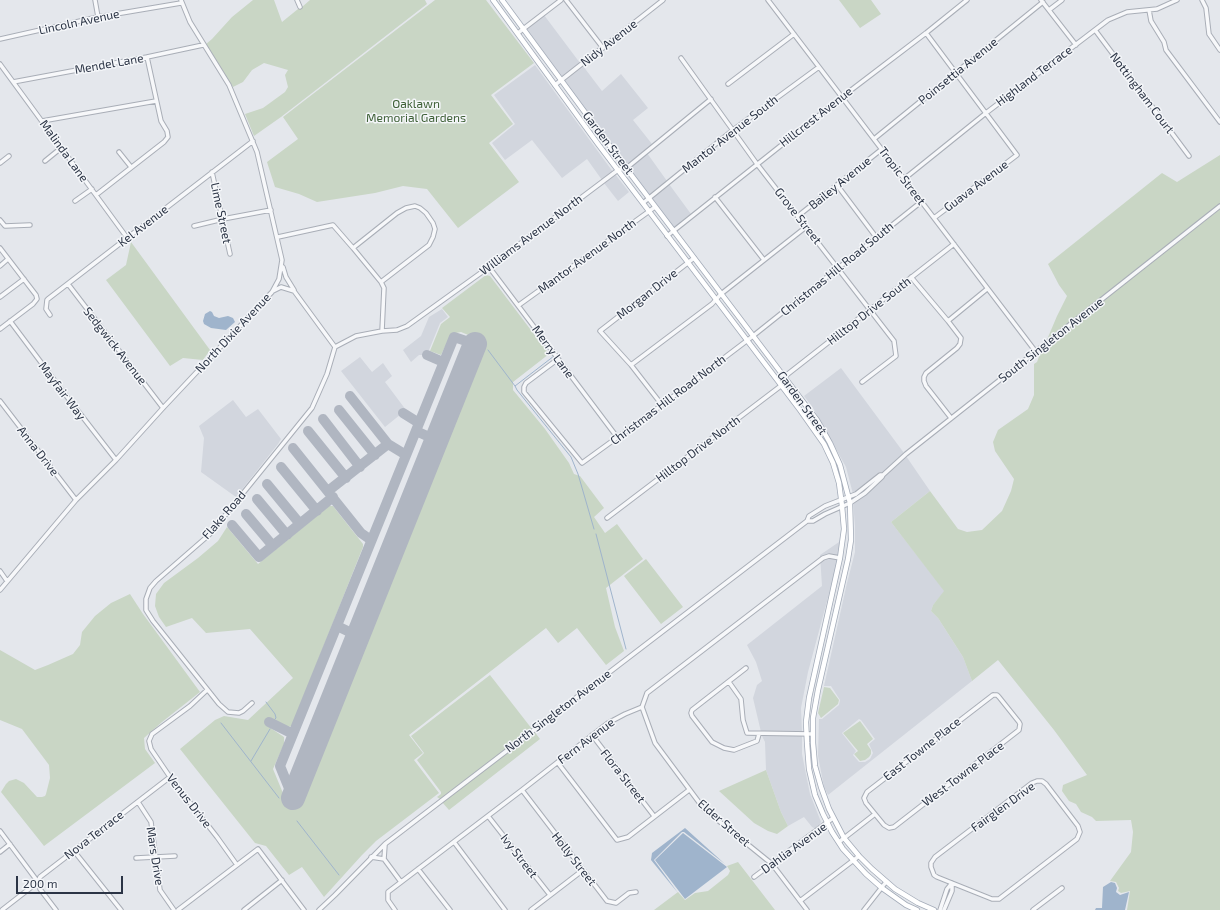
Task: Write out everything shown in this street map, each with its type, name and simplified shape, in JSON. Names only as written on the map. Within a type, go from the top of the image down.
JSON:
[{"type":"main road","name":"Garden Street","points":[[493,0],[598,144],[715,300],[782,385],[824,444],[835,469],[839,483],[844,529],[840,558],[809,698],[806,734],[810,768],[816,795],[828,823],[839,842],[866,874],[882,888],[906,905],[916,910]]},
{"type":"main road","name":"Garden Street","points":[[502,0],[655,207],[816,420],[830,443],[840,465],[850,503],[851,540],[848,559],[816,697],[813,718],[815,766],[833,818],[844,838],[859,856],[886,882],[918,903],[934,910]]},
{"type":"main road","points":[[598,144],[600,138],[603,136]]},
{"type":"main road","points":[[830,605],[830,617],[833,625]]},
{"type":"main road","points":[[826,623],[830,629],[829,642]]},
{"type":"street","points":[[95,0],[98,17]]},
{"type":"street","points":[[297,0],[300,7]]},
{"type":"street","points":[[518,33],[561,0]]},
{"type":"street","points":[[566,0],[603,48]]},
{"type":"street","name":"Nidy Avenue","points":[[555,85],[664,0]]},
{"type":"street","name":"Tropic Street","points":[[768,0],[1036,352]]},
{"type":"street","name":"Hillcrest Avenue","points":[[667,236],[967,0]]},
{"type":"street","points":[[1049,10],[1062,0]]},
{"type":"street","name":"Highland Terrace","points":[[904,179],[986,113],[1108,20],[1127,12],[1157,9],[1177,0]]},
{"type":"street","points":[[1202,0],[1206,8],[1209,34],[1220,50]]},
{"type":"street","name":"Lincoln Avenue","points":[[0,39],[98,17],[181,1]]},
{"type":"street","name":"North Dixie Avenue","points":[[0,590],[76,500],[116,460],[272,292],[279,279],[282,260],[278,237],[253,141],[229,85],[190,22],[181,1]]},
{"type":"street","points":[[1042,1],[1076,45]]},
{"type":"street","name":"Poinsettia Avenue","points":[[874,139],[1042,1]]},
{"type":"street","points":[[1149,10],[1151,21],[1164,42],[1166,50],[1220,122]]},
{"type":"street","name":"Nottingham Court","points":[[1095,30],[1189,156]]},
{"type":"street","points":[[926,33],[986,113]]},
{"type":"street","points":[[728,84],[794,34]]},
{"type":"street","name":"Mendel Lane","points":[[13,82],[204,45]]},
{"type":"street","points":[[536,58],[542,54]]},
{"type":"street","points":[[96,195],[164,142],[168,137],[167,131],[162,124],[156,101],[148,57]]},
{"type":"street","name":"Grove Street","points":[[681,58],[757,164],[894,341],[896,356],[862,382]]},
{"type":"street","name":"Malinda Lane","points":[[0,64],[128,239]]},
{"type":"street","name":"Mantor Avenue South","points":[[643,203],[733,130],[819,68]]},
{"type":"street","points":[[626,168],[711,99]]},
{"type":"street","points":[[42,122],[156,101]]},
{"type":"street","name":"Guava Avenue","points":[[934,218],[1017,155],[986,113]]},
{"type":"street","name":"Kel Avenue","points":[[50,315],[46,309],[47,300],[128,239],[253,141]]},
{"type":"street","points":[[44,161],[61,148]]},
{"type":"street","name":"Bailey Avenue","points":[[798,216],[882,149]]},
{"type":"street","points":[[119,152],[131,167]]},
{"type":"street","points":[[0,163],[9,156]]},
{"type":"street","name":"Williams Avenue North","points":[[335,347],[356,336],[382,331],[398,330],[407,326],[489,267],[618,170],[626,168]]},
{"type":"street","name":"Lime Street","points":[[212,172],[230,254]]},
{"type":"street","points":[[837,185],[876,237]]},
{"type":"street","points":[[75,201],[92,189]]},
{"type":"street","points":[[715,197],[764,260]]},
{"type":"street","name":"Christmas Hill Road South","points":[[753,336],[922,202]]},
{"type":"street","points":[[353,248],[406,208],[415,206],[420,208],[430,217],[435,229],[429,245],[380,282]]},
{"type":"street","name":"South Singleton Avenue","points":[[841,499],[856,494],[883,474],[951,418],[1220,206]]},
{"type":"street","name":"Mantor Avenue North","points":[[519,305],[655,207]]},
{"type":"street","points":[[194,226],[271,210]]},
{"type":"street","points":[[0,220],[5,226],[30,225]]},
{"type":"street","points":[[278,237],[333,225],[384,288],[382,331]]},
{"type":"street","points":[[662,405],[631,365],[712,304],[721,294],[806,227]]},
{"type":"street","name":"Hilltop Drive South","points":[[784,377],[954,244]]},
{"type":"street","points":[[0,248],[36,295],[37,299],[33,304],[0,329]]},
{"type":"street","name":"Morgan Drive","points":[[631,365],[600,331],[694,258]]},
{"type":"street","points":[[0,266],[8,259]]},
{"type":"street","points":[[282,260],[286,277],[294,291],[335,347]]},
{"type":"street","name":"Merry Lane","points":[[489,267],[617,437]]},
{"type":"street","points":[[911,278],[961,338],[960,344],[957,348],[926,373],[924,381],[951,418]]},
{"type":"street","points":[[0,297],[24,279]]},
{"type":"street","name":"Sedgwick Avenue","points":[[68,284],[163,408]]},
{"type":"street","points":[[272,292],[281,287],[294,291]]},
{"type":"street","points":[[948,321],[987,289]]},
{"type":"street","name":"Mayfair Way","points":[[10,321],[116,460]]},
{"type":"street","name":"Christmas Hill Road North","points":[[558,359],[526,383],[524,392],[582,463],[753,336]]},
{"type":"street","name":"Flake Road","points":[[252,703],[239,713],[228,712],[207,690],[153,621],[146,610],[146,599],[150,588],[156,581],[210,534],[312,408],[327,374],[335,347]]},
{"type":"street","points":[[782,385],[784,377]]},
{"type":"street","name":"Hilltop Drive North","points":[[607,518],[782,385]]},
{"type":"street","name":"Anna Drive","points":[[0,401],[76,500]]},
{"type":"street","name":"South Singleton Avenue","points":[[850,503],[865,493],[882,477],[883,474]]},
{"type":"street","name":"North Singleton Avenue","points":[[319,910],[385,844],[807,521],[809,516],[825,506],[841,499]]},
{"type":"street","name":"North Singleton Avenue","points":[[807,521],[813,521],[850,503]]},
{"type":"street","points":[[642,707],[647,693],[823,558],[829,556],[840,558]]},
{"type":"street","points":[[0,571],[8,581]]},
{"type":"street","points":[[746,668],[692,710],[692,716],[712,742],[724,748],[734,750],[757,741],[759,734]]},
{"type":"street","points":[[729,682],[741,699],[743,720],[747,733],[813,734]]},
{"type":"street","name":"Venus Drive","points":[[207,690],[190,706],[152,734],[149,741],[151,749],[170,777],[237,865]]},
{"type":"street","name":"East Towne Place","points":[[874,814],[864,800],[867,792],[993,695],[997,695],[999,697]]},
{"type":"street","name":"West Towne Place","points":[[874,814],[886,827],[894,827],[1017,732],[1020,728],[1019,722],[999,697]]},
{"type":"street","name":"Fern Avenue","points":[[395,910],[388,900],[388,892],[608,723],[642,707]]},
{"type":"street","name":"Elder Street","points":[[642,707],[655,743],[704,809],[772,864],[807,910]]},
{"type":"street","name":"Flora Street","points":[[592,736],[654,816]]},
{"type":"street","points":[[558,762],[617,840],[628,837],[689,790]]},
{"type":"street","name":"Nova Terrace","points":[[2,910],[38,882],[40,877],[170,777]]},
{"type":"street","name":"Fairglen Drive","points":[[1042,781],[1046,784],[1078,826],[1080,832],[1077,839],[1000,899],[992,899],[952,883],[934,875],[931,863],[936,857],[1032,783],[1042,781]]},
{"type":"street","name":"Holly Street","points":[[522,790],[607,901],[616,902],[629,893],[636,892]]},
{"type":"street","name":"Mars Drive","points":[[138,802],[151,822],[160,890],[174,910]]},
{"type":"street","points":[[839,842],[874,814]]},
{"type":"street","name":"Ivy Street","points":[[488,816],[550,896]]},
{"type":"street","name":"Dahlia Avenue","points":[[754,877],[833,818]]},
{"type":"street","points":[[0,831],[38,882],[40,889],[56,910]]},
{"type":"street","points":[[454,842],[505,910]]},
{"type":"street","points":[[0,852],[10,844]]},
{"type":"street","points":[[385,844],[384,859],[401,882]]},
{"type":"street","points":[[178,910],[258,849],[304,910]]},
{"type":"street","points":[[74,851],[121,910]]},
{"type":"street","points":[[136,858],[176,856]]},
{"type":"street","points":[[800,901],[859,856]]},
{"type":"street","points":[[371,857],[384,859]]},
{"type":"street","points":[[418,868],[450,910]]},
{"type":"street","points":[[531,910],[583,870]]},
{"type":"street","points":[[244,910],[282,880]]},
{"type":"street","points":[[864,910],[886,882]]},
{"type":"street","points":[[940,910],[947,889],[952,883]]},
{"type":"street","points":[[944,910],[952,891],[952,883]]},
{"type":"street","points":[[1033,910],[1062,888]]},
{"type":"street","points":[[916,910],[918,903]]},
{"type":"shaded area","points":[[544,15],[580,63],[562,78],[527,29]]},
{"type":"shaded area","points":[[535,65],[613,172],[602,180],[587,159],[562,178],[532,140],[505,160],[492,143],[515,124],[494,95]]},
{"type":"shaded area","points":[[583,66],[602,91],[621,74],[648,108],[633,120],[652,144],[627,165],[564,81]]},
{"type":"shaded area","points":[[647,153],[667,181],[649,195],[629,168]]},
{"type":"shaded area","points":[[615,174],[629,192],[618,201],[604,183]]},
{"type":"shaded area","points":[[669,184],[691,214],[674,228],[652,198]]},
{"type":"shaded area","points":[[442,309],[448,317],[440,323],[427,355],[419,355],[411,362],[403,350],[421,336],[429,317]]},
{"type":"shaded area","points":[[360,357],[372,372],[383,363],[392,376],[385,382],[406,410],[385,427],[341,371]]},
{"type":"shaded area","points":[[841,368],[904,453],[883,472],[853,494],[846,467],[813,408],[804,396]]},
{"type":"shaded area","points":[[233,400],[246,417],[258,409],[281,439],[236,497],[201,472],[204,438],[199,426]]},
{"type":"shaded area","points":[[906,456],[930,491],[891,522],[945,591],[933,605],[931,611],[938,618],[963,657],[972,681],[828,795],[824,787],[818,756],[819,719],[822,719],[839,705],[840,700],[831,686],[824,686],[855,552],[853,501],[858,500],[866,494],[883,479],[886,474]],"holes":[[[859,719],[875,739],[869,744],[873,753],[870,759],[865,762],[859,762],[853,755],[856,751],[842,733]]]},
{"type":"shaded area","points":[[839,542],[839,555],[808,672],[801,708],[802,732],[761,732],[753,698],[757,685],[762,681],[756,662],[747,645],[822,586],[820,555]]},
{"type":"shaded area","points":[[762,736],[802,736],[802,754],[810,794],[821,822],[816,829],[812,827],[804,817],[788,826],[781,812],[766,770],[765,742]]},
{"type":"green space","points":[[253,0],[274,0],[282,22],[298,9],[302,8],[310,0],[425,0],[427,4],[281,117],[254,136],[245,114],[263,108],[285,92],[288,87],[285,75],[288,70],[264,63],[252,70],[243,82],[233,87],[206,44],[232,17]]},
{"type":"green space","name":"Oaklawn Memorial Gardens","points":[[435,0],[486,0],[534,63],[491,95],[513,124],[489,143],[519,182],[458,228],[427,189],[403,186],[375,193],[317,202],[299,194],[275,187],[267,162],[298,139],[283,117]]},
{"type":"green space","points":[[839,0],[871,0],[881,14],[860,28]]},
{"type":"green space","points":[[1220,155],[1220,204],[1046,342],[1067,296],[1059,285],[1048,264],[1162,173],[1177,182]]},
{"type":"green space","points":[[1220,209],[1220,910],[1127,910],[1130,891],[1121,893],[1118,891],[1119,888],[1116,882],[1110,881],[1131,852],[1133,832],[1131,820],[1096,821],[1092,817],[1081,812],[1076,804],[1069,801],[1062,791],[1063,785],[1087,775],[1054,730],[998,660],[972,681],[963,657],[938,618],[931,611],[933,605],[944,591],[891,522],[930,491],[958,529],[967,532],[982,530],[1002,511],[1011,491],[1014,479],[995,451],[993,442],[998,430],[1028,409],[1034,395],[1034,364],[1037,362],[1042,349]]},
{"type":"green space","points":[[131,242],[210,350],[203,360],[183,358],[170,366],[106,280],[126,265]]},
{"type":"green space","points":[[486,275],[490,276],[549,354],[513,382],[513,390],[545,429],[569,463],[574,474],[580,476],[604,508],[594,517],[605,533],[617,524],[643,559],[606,588],[615,627],[624,651],[606,665],[577,628],[558,643],[546,628],[409,735],[423,753],[414,760],[439,793],[376,841],[324,897],[302,867],[289,875],[266,846],[255,843],[180,749],[215,720],[224,716],[248,720],[293,678],[250,629],[206,633],[192,618],[166,627],[159,617],[155,606],[156,594],[164,583],[218,541],[227,527],[258,564],[329,506],[333,506],[363,544],[292,726],[284,728],[270,719],[266,725],[284,737],[284,744],[273,769],[285,798],[301,806],[485,342],[461,332],[451,334],[441,355],[430,351],[441,324],[450,317],[442,308]]},
{"type":"green space","points":[[646,559],[683,607],[661,624],[624,576]]},
{"type":"green space","points":[[130,594],[200,692],[144,738],[145,749],[155,763],[44,846],[1,792],[9,781],[16,779],[24,783],[37,797],[42,797],[46,794],[50,778],[49,765],[22,729],[0,720],[0,650],[35,670],[48,665],[73,654],[80,645],[82,632],[95,616],[111,603]]},
{"type":"green space","points":[[490,675],[532,729],[440,799],[437,797],[441,794],[441,792],[417,760],[424,753],[411,736]]},
{"type":"green space","points":[[824,687],[830,688],[839,700],[838,704],[821,718],[818,713]]},
{"type":"green space","points":[[860,721],[873,739],[867,744],[871,750],[871,754],[865,760],[860,761],[854,754],[858,751],[843,733]]},
{"type":"green space","points":[[534,731],[540,739],[449,810],[442,802]]},
{"type":"green space","points":[[766,770],[781,812],[788,826],[777,834],[754,823],[719,791]]},
{"type":"green space","points":[[738,862],[775,910],[654,910],[678,892],[685,900],[695,893],[708,891],[728,875],[730,871],[727,866]]},
{"type":"water","points":[[210,311],[214,316],[219,318],[228,316],[233,318],[235,322],[226,330],[211,328],[204,324],[203,321],[205,314]]},
{"type":"water","points":[[685,828],[725,864],[682,832],[654,860],[678,893],[651,860],[652,853]]},
{"type":"water","points":[[683,833],[727,867],[685,899],[655,860]]},
{"type":"water","points":[[1111,882],[1115,883],[1117,888],[1116,892],[1120,895],[1129,892],[1125,910],[1095,910],[1096,908],[1102,908],[1103,887]]},
{"type":"waterway","points":[[488,350],[515,386]]},
{"type":"waterway","points":[[554,356],[515,386],[571,457],[578,474],[594,529]]},
{"type":"waterway","points":[[596,534],[626,649]]},
{"type":"waterway","points":[[266,702],[275,714],[276,718],[274,720]]},
{"type":"waterway","points":[[221,723],[279,798]]},
{"type":"waterway","points":[[251,761],[270,729]]},
{"type":"waterway","points":[[297,821],[339,875]]},
{"type":"taxiway","points":[[293,798],[280,766],[454,337],[475,344]]},
{"type":"taxiway","points":[[427,355],[443,362]]},
{"type":"taxiway","points":[[350,396],[388,444],[406,455]]},
{"type":"taxiway","points":[[339,410],[375,455]]},
{"type":"taxiway","points":[[403,413],[419,423]]},
{"type":"taxiway","points":[[323,419],[360,467]]},
{"type":"taxiway","points":[[308,431],[346,478]]},
{"type":"taxiway","points":[[416,431],[436,440]]},
{"type":"taxiway","points":[[328,491],[388,444]]},
{"type":"taxiway","points":[[293,448],[361,533],[371,540]]},
{"type":"taxiway","points":[[281,467],[317,511]]},
{"type":"taxiway","points":[[267,484],[300,524]]},
{"type":"taxiway","points":[[232,525],[259,557],[333,497]]},
{"type":"taxiway","points":[[257,499],[287,535]]},
{"type":"taxiway","points":[[246,514],[273,546]]},
{"type":"taxiway","points":[[337,626],[358,636]]},
{"type":"taxiway","points":[[269,722],[293,734]]},
{"type":"runway","points":[[293,798],[475,344]]}]
